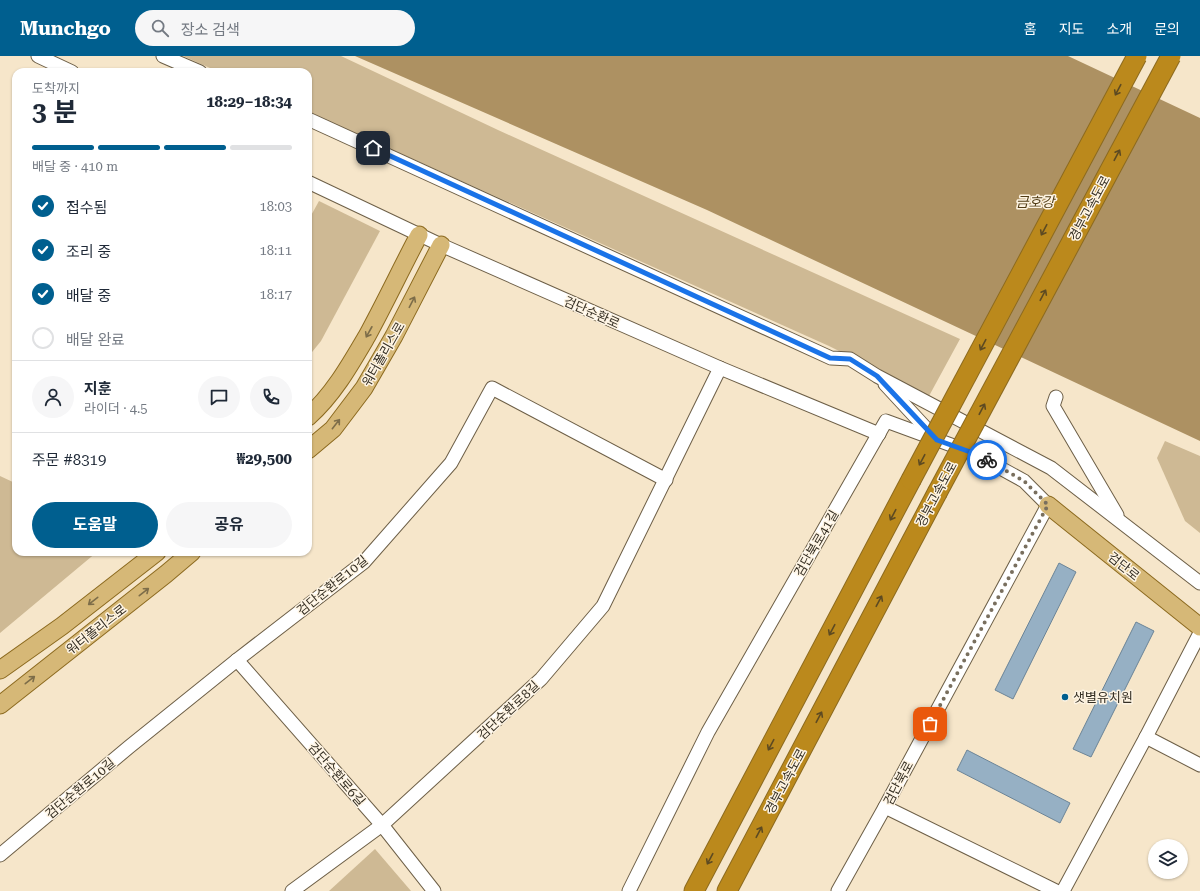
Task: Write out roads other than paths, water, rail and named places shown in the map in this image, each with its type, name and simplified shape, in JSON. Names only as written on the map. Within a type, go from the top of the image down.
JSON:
[{"type":"highway","name":"경부고속도로","points":[[727,891],[1170,56]]},
{"type":"highway","points":[[694,891],[911,480],[1141,57]]},
{"type":"main road","name":"워터폴리스로","points":[[312,413],[347,371],[419,235]]},
{"type":"main road","name":"워터폴리스로","points":[[312,446],[332,429],[364,388],[394,336],[441,246]]},
{"type":"main road","name":"검단로","points":[[1048,505],[1200,627]]},
{"type":"main road","name":"워터폴리스로","points":[[0,670],[62,626],[153,556]]},
{"type":"main road","name":"워터폴리스로","points":[[0,705],[187,556]]},
{"type":"street","points":[[38,56],[64,68]]},
{"type":"street","points":[[163,56],[191,68]]},
{"type":"street","points":[[312,121],[830,358],[850,359],[877,376],[1051,468],[1200,583]]},
{"type":"street","name":"검단순환로","points":[[312,184],[441,246],[720,368],[879,434]]},
{"type":"street","name":"검단순환로8길","points":[[292,891],[382,825],[541,679],[604,606],[720,368]]},
{"type":"street","points":[[877,376],[937,440]]},
{"type":"street","name":"검단순환로10길","points":[[0,855],[129,747],[237,660],[364,562],[451,463],[492,388],[666,480]]},
{"type":"street","points":[[1056,396],[1053,406],[1121,522]]},
{"type":"street","name":"검단북로41길","points":[[629,891],[708,732],[886,421],[973,453],[1024,481],[1048,505]]},
{"type":"street","name":"검단북로","points":[[838,891],[1048,505]]},
{"type":"street","points":[[1063,891],[1200,633]]},
{"type":"street","name":"검단순환로6길","points":[[237,660],[382,825],[434,891]]},
{"type":"street","points":[[1146,737],[1200,764]]},
{"type":"street","points":[[885,807],[1056,891]]},
{"type":"water","name":"금호강","points":[[355,56],[1068,56],[1200,118],[1200,441],[707,210]]},
{"type":"place","name":"샛별유치원","points":[[1065,697]]}]
